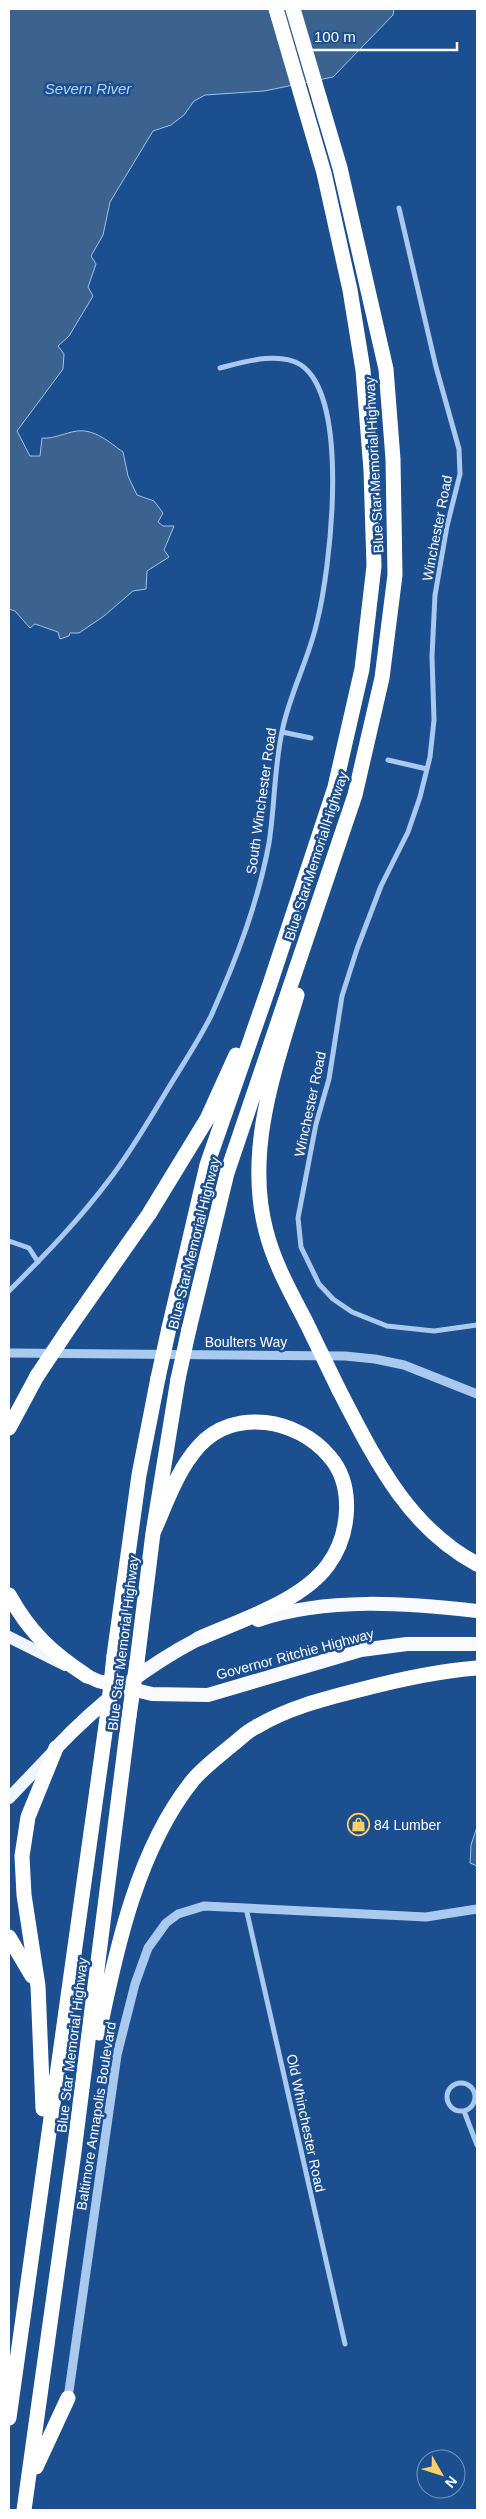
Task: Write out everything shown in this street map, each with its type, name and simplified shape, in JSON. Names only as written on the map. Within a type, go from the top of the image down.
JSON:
[{"type":"highway","name":"Blue Star Memorial Highway","points":[[9,2418],[43,2164],[108,1711],[139,1475],[158,1378],[207,1165],[270,984],[335,787],[362,669],[374,566],[371,470],[363,370],[350,290],[324,173],[276,9]]},
{"type":"highway","name":"Blue Star Memorial Highway","points":[[24,2510],[74,2152],[153,1533],[178,1379],[227,1173],[355,795],[382,678],[395,574],[393,459],[386,368],[340,168],[294,9]]},
{"type":"highway","points":[[355,795],[266,1101],[260,1144],[259,1190],[266,1231],[279,1269],[377,1464],[398,1496],[451,1547],[477,1564]]},
{"type":"highway","points":[[9,1413],[37,1376],[149,1214],[207,1119],[270,984]]},
{"type":"highway","points":[[9,1428],[37,1376]]},
{"type":"highway","points":[[43,2164],[43,2086],[38,1986],[24,1895],[22,1856],[28,1817],[56,1748],[98,1706],[143,1670],[166,1655],[284,1601],[307,1586],[328,1566],[342,1539],[347,1514],[343,1481],[330,1456],[311,1439],[289,1427],[268,1422],[243,1422],[219,1430],[199,1445],[184,1467],[153,1533]]},
{"type":"highway","points":[[432,1530],[477,1556]]},
{"type":"highway","points":[[9,1595],[26,1625],[63,1660],[87,1676]]},
{"type":"highway","points":[[198,1640],[278,1613],[345,1604],[410,1603],[477,1611]]},
{"type":"highway","name":"Governor Ritchie Highway","points":[[87,1676],[98,1681],[152,1694],[208,1694],[361,1650],[407,1644],[477,1644]]},
{"type":"highway","points":[[74,2152],[110,1976],[132,1902],[154,1844],[170,1813],[193,1780],[218,1756],[255,1727],[295,1708],[387,1683],[477,1668]]},
{"type":"highway","points":[[9,1936],[38,1986]]},
{"type":"highway","points":[[42,2382],[46,2397],[60,2401],[68,2398]]},
{"type":"highway","points":[[27,2488],[68,2398]]},
{"type":"main road","name":"Governor Ritchie Highway","points":[[9,1637],[87,1676]]},
{"type":"main road","points":[[9,1798],[56,1748]]},
{"type":"street","name":"Winchester Road","points":[[399,208],[436,367],[459,449],[460,474],[447,526],[435,595],[432,656],[434,720],[427,769],[411,823],[381,886],[357,949],[342,996],[329,1079],[316,1124],[298,1218],[301,1247],[319,1284],[333,1299],[352,1312],[387,1326],[434,1331],[477,1325]]},
{"type":"street","name":"South Winchester Road","points":[[9,1291],[38,1262],[110,1180],[150,1118],[210,1018],[240,944],[260,887],[269,840],[282,732],[317,624],[325,583],[333,530],[330,429],[318,387],[302,366],[284,360],[256,360],[220,368]]},
{"type":"street","points":[[282,732],[311,738]]},
{"type":"street","points":[[388,760],[427,769]]},
{"type":"street","points":[[9,1241],[29,1248],[38,1262]]},
{"type":"street","name":"Boulters Way","points":[[9,1353],[345,1356],[375,1359],[404,1365],[477,1394]]},
{"type":"street","name":"Baltimore Annapolis Boulevard","points":[[68,2398],[117,2056],[142,1963],[156,1934],[178,1914],[204,1906],[426,1917],[477,1909]]},
{"type":"street","name":"Old Whinchester Road","points":[[246,1907],[345,2344]]},
{"type":"street","points":[[458,2084],[471,2087],[475,2094],[472,2107],[464,2111],[454,2110],[447,2098],[450,2089],[458,2084]]},
{"type":"street","points":[[464,2111],[477,2145]]},
{"type":"water","name":"Severn River","points":[[9,9],[394,9],[393,15],[333,77],[264,91],[205,95],[194,101],[184,115],[171,125],[153,131],[110,202],[103,235],[91,256],[96,264],[88,287],[93,296],[69,336],[58,346],[64,354],[63,369],[17,431],[30,456],[40,456],[42,438],[51,438],[77,431],[90,432],[102,437],[123,452],[128,476],[137,495],[154,501],[163,513],[158,522],[163,526],[174,526],[164,550],[169,557],[147,571],[146,589],[133,591],[104,616],[79,633],[70,633],[69,636],[60,639],[58,632],[35,624],[30,628],[15,611],[9,609]]},
{"type":"water","points":[[477,1827],[477,1866],[470,1863],[471,1845]]},
{"type":"place","name":"84 Lumber","points":[[358,1825]]}]
